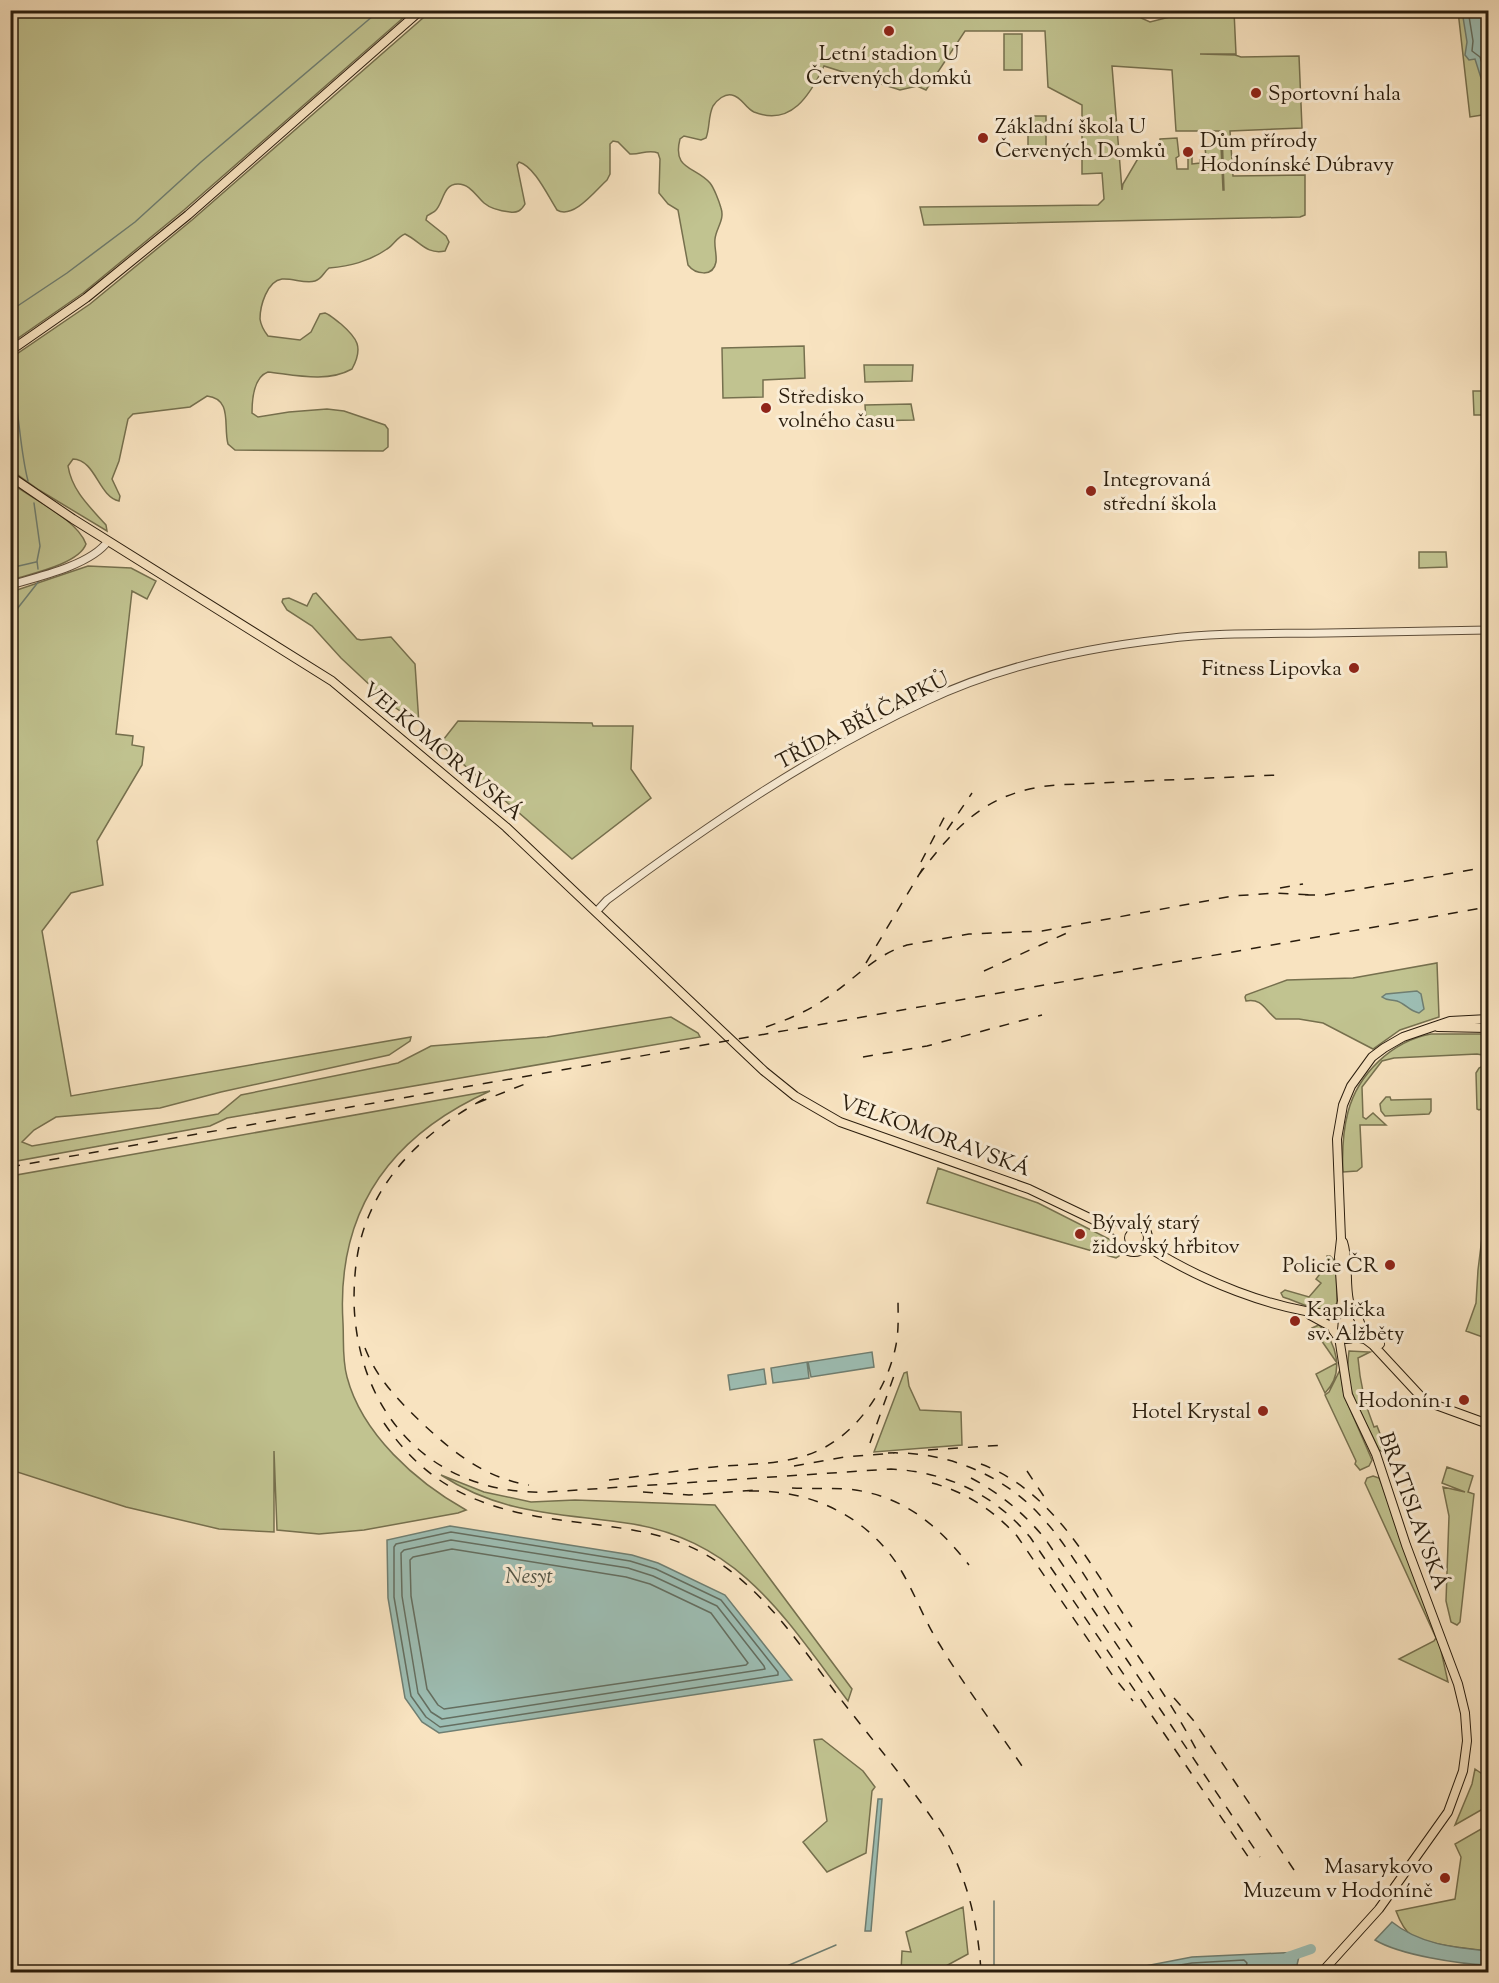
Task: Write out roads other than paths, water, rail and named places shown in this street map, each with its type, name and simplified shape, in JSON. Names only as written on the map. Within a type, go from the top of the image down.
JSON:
[{"type":"main road","points":[[12,350],[86,298],[179,223],[421,10]]},
{"type":"main road","name":"VELKOMORAVSKÁ","points":[[10,477],[332,681],[494,816],[722,1032],[795,1096],[840,1122],[1020,1185],[1121,1233],[1121,1241],[1128,1250],[1136,1252],[1146,1246],[1208,1280],[1296,1309],[1332,1327],[1339,1337]]},
{"type":"main road","points":[[1332,1327],[1342,1301],[1339,1257],[1341,1239],[1338,1140],[1340,1116],[1346,1096],[1361,1071],[1379,1051],[1403,1036],[1450,1021],[1488,1019]]},
{"type":"main road","points":[[1432,1027],[1488,1028]]},
{"type":"main road","points":[[1121,1233],[1129,1225],[1142,1226],[1148,1235],[1146,1246]]},
{"type":"main road","points":[[1341,1239],[1344,1245],[1349,1301],[1353,1312],[1359,1318],[1361,1327],[1380,1344],[1392,1365]]},
{"type":"main road","name":"VELKOMORAVSKÁ","points":[[1296,1309],[1338,1314],[1353,1312]]},
{"type":"main road","points":[[1352,1338],[1361,1327]]},
{"type":"main road","points":[[1339,1337],[1368,1341],[1425,1401],[1488,1424]]},
{"type":"main road","name":"BRATISLAVSKÁ","points":[[1322,1972],[1371,1918],[1426,1845],[1453,1803],[1465,1761],[1467,1741],[1465,1713],[1443,1639],[1406,1545],[1376,1454],[1348,1395],[1339,1337]]},
{"type":"main road","name":"BRATISLAVSKÁ","points":[[1343,1362],[1352,1338]]},
{"type":"street","points":[[10,585],[83,561],[101,549],[108,541]]},
{"type":"street","name":"TŘÍDA BŘÍ ČAPKŮ","points":[[596,912],[607,900],[691,839],[808,763],[927,700],[999,673],[1070,654],[1166,639],[1228,633],[1488,630]]},
{"type":"water","points":[[1462,11],[1488,11],[1488,90],[1481,78],[1475,59],[1469,60],[1465,55],[1467,42]]},
{"type":"water","points":[[1417,991],[1421,994],[1424,1009],[1419,1013],[1400,1002],[1382,997],[1386,994]]},
{"type":"water","points":[[872,1352],[874,1367],[811,1377],[808,1362]]},
{"type":"water","points":[[807,1362],[809,1378],[773,1383],[771,1368]]},
{"type":"water","points":[[764,1369],[766,1384],[730,1390],[728,1375]]},
{"type":"water","name":"Nesyt","points":[[450,1526],[632,1555],[658,1563],[725,1595],[792,1680],[439,1733],[422,1722],[405,1698],[388,1598],[387,1540]]},
{"type":"water","points":[[878,1799],[882,1799],[871,1931],[865,1931]]},
{"type":"water","points":[[1392,1922],[1414,1935],[1438,1944],[1488,1951],[1488,1965],[1446,1961],[1414,1954],[1375,1940]]},
{"type":"water","points":[[1300,1952],[1297,1965],[1223,1972],[1114,1972],[1192,1957]]},
{"type":"waterway","points":[[10,311],[67,273],[135,222],[201,162],[380,10]]},
{"type":"waterway","points":[[10,375],[28,481]]},
{"type":"waterway","points":[[34,503],[40,546],[38,569]]},
{"type":"waterway","points":[[10,568],[36,562]]},
{"type":"waterway","points":[[10,618],[39,581]]},
{"type":"waterway","points":[[994,1901],[994,1972]]},
{"type":"waterway","points":[[773,1972],[836,1945]]},
{"type":"waterway","points":[[1288,1957],[1311,1949]]},
{"type":"railway","points":[[918,876],[961,826],[976,813],[1011,794],[1056,785],[1278,775]]},
{"type":"railway","points":[[947,830],[972,793]]},
{"type":"railway","points":[[921,862],[947,812]]},
{"type":"railway","points":[[1305,895],[1325,895],[1488,867]]},
{"type":"railway","points":[[866,963],[923,868]]},
{"type":"railway","points":[[1280,888],[1303,884]]},
{"type":"railway","points":[[766,1027],[811,1008],[884,955],[907,945],[969,934],[1042,931],[1233,896],[1276,893],[1312,895]]},
{"type":"railway","points":[[10,1167],[1488,907]]},
{"type":"railway","points":[[984,971],[1069,932]]},
{"type":"railway","points":[[863,1057],[927,1046],[1042,1015]]},
{"type":"railway","points":[[477,1103],[530,1082]]},
{"type":"railway","points":[[484,1099],[433,1133],[403,1161],[379,1195],[370,1213],[359,1246],[354,1302],[358,1342],[369,1380],[386,1412],[409,1440],[437,1463],[470,1480],[507,1490],[548,1492],[891,1469],[931,1475],[968,1488],[1001,1509],[1030,1537],[1249,1858]]},
{"type":"railway","points":[[609,1480],[701,1468],[782,1461],[804,1456],[837,1439],[865,1413],[885,1380],[897,1339],[898,1299]]},
{"type":"railway","points":[[365,1348],[376,1370],[397,1398],[446,1445],[471,1463],[498,1477],[529,1485]]},
{"type":"railway","points":[[870,1443],[895,1373]]},
{"type":"railway","points":[[384,1423],[426,1470],[450,1487],[475,1499],[530,1515],[648,1533],[675,1541],[701,1552],[724,1566],[745,1583],[764,1601],[798,1642],[942,1833],[958,1866],[970,1900],[981,1972]]},
{"type":"railway","points":[[928,1450],[1004,1445]]},
{"type":"railway","points":[[888,1453],[928,1456],[966,1466],[1002,1484],[1033,1508],[1076,1562],[1168,1701],[1197,1751]]},
{"type":"railway","points":[[794,1466],[844,1457],[895,1453]]},
{"type":"railway","points":[[981,1464],[1007,1476],[1050,1512],[1085,1556],[1132,1627]]},
{"type":"railway","points":[[1027,1471],[1045,1498]]},
{"type":"railway","points":[[971,1478],[1012,1505],[1046,1540],[1260,1857]]},
{"type":"railway","points":[[932,1483],[956,1491],[978,1503],[1017,1536],[1113,1676],[1133,1701]]},
{"type":"railway","points":[[792,1488],[848,1489],[867,1492],[902,1505],[931,1525],[969,1565]]},
{"type":"railway","points":[[643,1492],[689,1495],[756,1490]]},
{"type":"railway","points":[[749,1491],[795,1495],[816,1501],[837,1510],[873,1536],[902,1572],[950,1661],[1022,1766]]},
{"type":"railway","points":[[1174,1698],[1194,1721],[1294,1870]]},
{"type":"place","name":"Letní stadion U Červených domků","points":[[889,31]]},
{"type":"place","name":"Sportovní hala","points":[[1256,93]]},
{"type":"place","name":"Základní škola U Červených Domků","points":[[983,138]]},
{"type":"place","name":"Dům přírody Hodonínské Dúbravy","points":[[1188,152]]},
{"type":"place","name":"Středisko volného času","points":[[766,408]]},
{"type":"place","name":"Integrovaná střední škola","points":[[1091,491]]},
{"type":"place","name":"Fitness Lipovka","points":[[1354,668]]},
{"type":"place","name":"Bývalý starý židovský hřbitov","points":[[1080,1234]]},
{"type":"place","name":"Policie ČR","points":[[1390,1265]]},
{"type":"place","name":"Kaplička sv. Alžběty","points":[[1295,1321]]},
{"type":"place","name":"Hodonín 1","points":[[1464,1400]]},
{"type":"place","name":"Hotel Krystal","points":[[1263,1411]]},
{"type":"place","name":"Masarykovo Muzeum v Hodoníně","points":[[1445,1878]]}]
